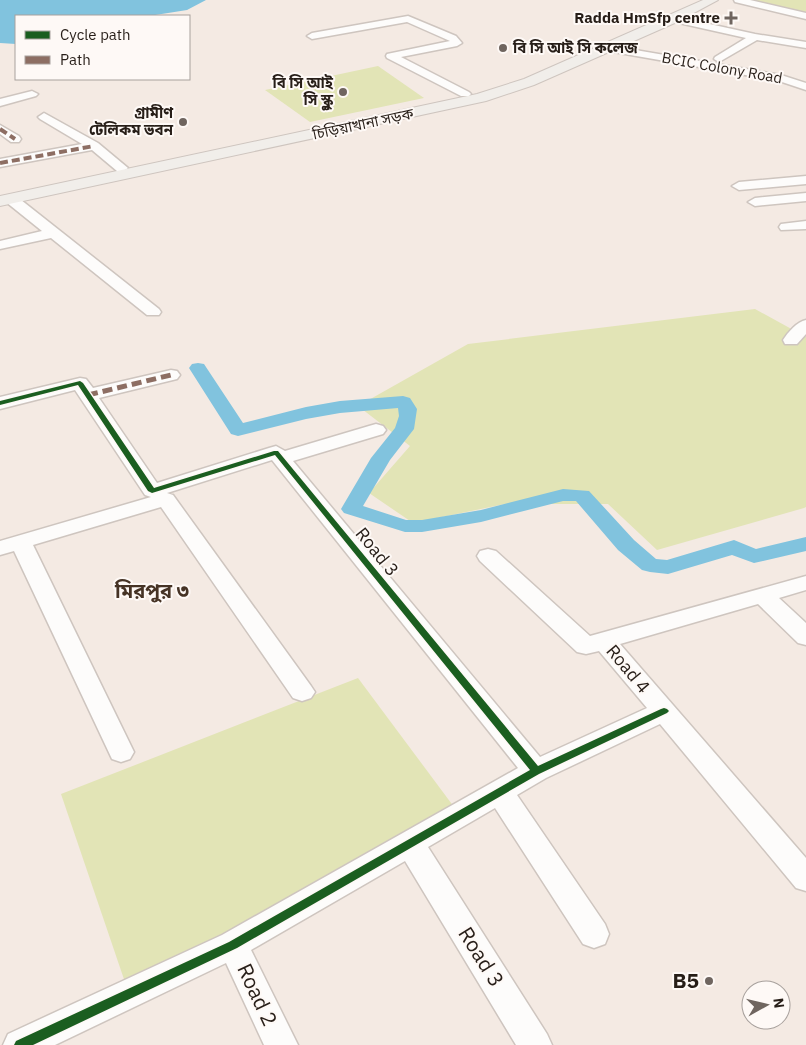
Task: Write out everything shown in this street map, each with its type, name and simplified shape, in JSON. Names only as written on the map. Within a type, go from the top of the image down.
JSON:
[{"type":"main road","name":"চিড়িয়াখানা সড়ক","points":[[4,198],[122,168],[468,96],[504,83],[591,45],[655,20],[696,0]]},
{"type":"main road","name":"চিড়িয়াখানা সড়ক","points":[[4,198],[529,82],[673,20],[712,0]]},
{"type":"main road","points":[[591,45],[606,48]]},
{"type":"street","points":[[738,0],[806,16]]},
{"type":"street","points":[[312,36],[408,19],[453,38],[457,43],[391,56],[468,96]]},
{"type":"street","points":[[673,20],[755,37],[806,45]]},
{"type":"street","points":[[719,59],[755,37]]},
{"type":"street","name":"BCIC Colony Road","points":[[606,48],[781,78],[804,86]]},
{"type":"street","points":[[0,103],[32,94]]},
{"type":"street","points":[[44,117],[94,146],[122,168]]},
{"type":"street","points":[[0,129],[15,139]]},
{"type":"street","points":[[0,163],[94,146]]},
{"type":"street","points":[[739,186],[806,180]]},
{"type":"street","points":[[755,202],[806,197]]},
{"type":"street","points":[[4,198],[153,312]]},
{"type":"street","points":[[786,227],[806,226]]},
{"type":"street","points":[[0,245],[52,234]]},
{"type":"street","points":[[791,340],[806,325]]},
{"type":"street","points":[[0,403],[171,375]]},
{"type":"street","points":[[84,389],[152,491],[276,452],[281,458],[376,430]]},
{"type":"street","name":"Road 3","points":[[281,458],[536,771]]},
{"type":"street","points":[[121,752],[10,545],[166,498],[302,692]]},
{"type":"street","points":[[488,556],[586,646],[604,641]]},
{"type":"street","name":"Road 4","points":[[806,583],[604,641],[806,879]]},
{"type":"street","points":[[763,596],[806,637]]},
{"type":"street","points":[[20,1045],[233,945],[536,771],[664,711]]},
{"type":"street","points":[[500,793],[594,934]]},
{"type":"street","name":"Road 3","points":[[410,844],[535,1045]]},
{"type":"street","name":"Road 2","points":[[233,945],[281,1045]]},
{"type":"green space","points":[[746,0],[806,0],[806,14]]},
{"type":"green space","points":[[378,66],[424,98],[310,122],[265,90]]},
{"type":"green space","points":[[755,309],[806,337],[806,507],[804,508],[657,550],[608,504],[505,504],[413,523],[369,493],[410,446],[358,406],[468,344]]},
{"type":"green space","points":[[358,678],[460,815],[129,994],[61,794]]},
{"type":"water","points":[[0,0],[206,0],[187,10],[155,15],[15,15],[15,44],[0,43]]},
{"type":"waterway","points":[[198,368],[238,430],[306,413],[340,407],[403,402],[408,409],[404,429],[381,458],[351,509],[405,526],[422,526],[481,516],[563,495],[582,495],[626,545],[650,565],[668,567],[734,547],[754,556],[806,544]]},
{"type":"marked path","points":[[0,129],[15,139]]},
{"type":"marked path","points":[[0,163],[94,146]]},
{"type":"marked path","points":[[88,395],[171,375]]},
{"type":"cycle path","points":[[0,403],[80,383],[152,491],[276,452],[536,771]]},
{"type":"cycle path","points":[[20,1045],[233,945],[536,771],[664,711]]},
{"type":"place","name":"Radda HmSfp centre","points":[[731,18]]},
{"type":"place","name":"বি সি আই সি কলেজ","points":[[503,48]]},
{"type":"place","name":"বি সি আই সি স্কুল","points":[[343,92]]},
{"type":"place","name":"গ্রামীণ টেলিকম ভবন","points":[[183,122]]},
{"type":"place","name":"B5","points":[[709,981]]},
{"type":"district","name":"মিরপুর ৩","points":[[152,591]]}]
